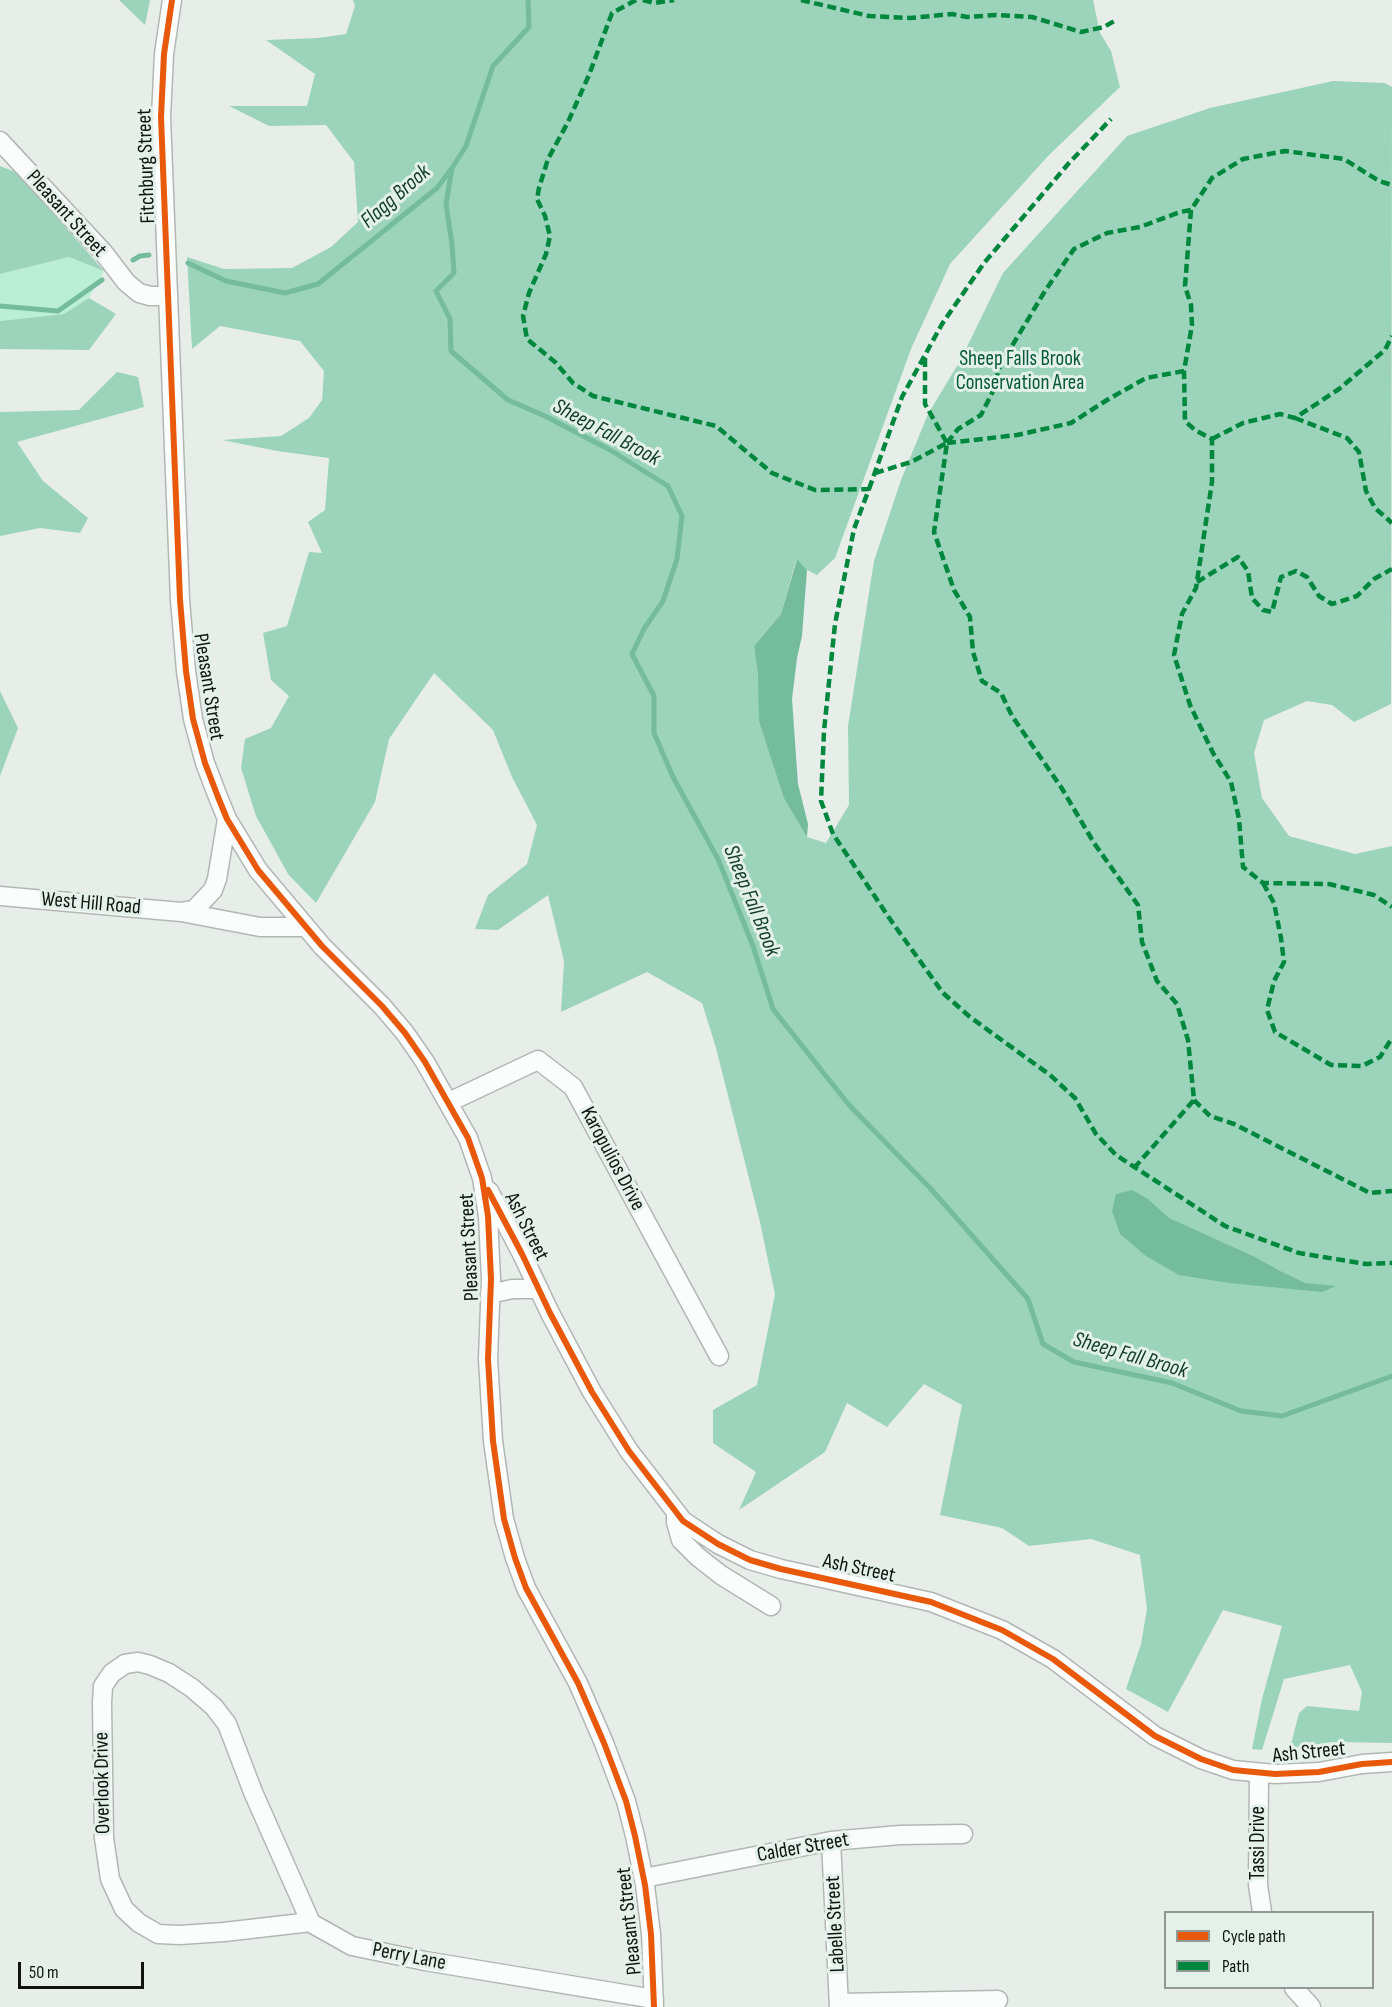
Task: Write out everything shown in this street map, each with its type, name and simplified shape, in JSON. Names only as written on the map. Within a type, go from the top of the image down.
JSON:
[{"type":"street","name":"Fitchburg Street","points":[[167,296],[161,117],[164,54],[172,0]]},
{"type":"street","name":"Pleasant Street","points":[[0,141],[103,252],[126,282],[139,293],[150,296],[167,296],[180,600],[192,719],[205,763],[227,819],[258,870],[322,946],[382,1006],[405,1033],[449,1102],[468,1138],[482,1178],[488,1216],[490,1294],[488,1359],[493,1441],[498,1485],[509,1539],[526,1588],[578,1683],[626,1801],[644,1878],[651,1934],[654,2003]]},
{"type":"street","points":[[181,912],[194,910],[213,890],[227,819]]},
{"type":"street","name":"West Hill Road","points":[[0,896],[181,912],[260,927],[305,927]]},
{"type":"street","name":"Karopulios Drive","points":[[449,1102],[538,1060],[573,1087],[719,1356]]},
{"type":"street","name":"Ash Street","points":[[482,1178],[592,1392],[622,1442],[683,1521],[750,1560],[931,1602],[1002,1630],[1053,1659],[1155,1736],[1201,1759],[1233,1770],[1258,1773],[1318,1772],[1362,1764],[1392,1762]]},
{"type":"street","points":[[490,1294],[512,1289],[539,1289]]},
{"type":"street","points":[[676,1512],[681,1540],[698,1557],[721,1575],[771,1606]]},
{"type":"street","name":"Overlook Drive","points":[[125,1664],[144,1664],[169,1673],[192,1688],[213,1707],[227,1724],[253,1792],[310,1922],[224,1932],[158,1934],[139,1923],[124,1909],[110,1879],[104,1838],[102,1703],[103,1686],[112,1673],[125,1664]]},
{"type":"street","name":"Tassi Drive","points":[[1258,1773],[1258,1884],[1262,1911]]},
{"type":"street","name":"Calder Street","points":[[644,1878],[831,1841],[900,1835],[963,1834]]},
{"type":"street","name":"Labelle Street","points":[[831,1841],[839,2005]]},
{"type":"street","name":"Perry Lane","points":[[310,1922],[352,1946],[654,2003]]},
{"type":"street","points":[[1294,1989],[1311,2007]]},
{"type":"street","points":[[839,2005],[998,2000]]},
{"type":"shaded area","points":[[69,257],[104,271],[89,298],[64,314],[0,321],[0,274]]},
{"type":"shaded area","points":[[797,559],[807,570],[802,636],[792,699],[798,784],[808,824],[807,837],[784,798],[759,721],[758,676],[754,646],[781,614]]},
{"type":"shaded area","points":[[1132,1190],[1148,1199],[1169,1218],[1255,1257],[1305,1283],[1336,1286],[1322,1292],[1229,1283],[1179,1275],[1146,1256],[1120,1234],[1112,1211],[1116,1194]]},
{"type":"green space","points":[[119,0],[150,0],[145,25]]},
{"type":"green space","name":"Sheep Falls Brook Conservation Area","points":[[353,0],[1093,0],[1100,33],[1111,51],[1120,87],[1049,155],[950,264],[911,349],[835,558],[817,575],[796,560],[781,614],[754,646],[758,676],[807,837],[826,843],[849,805],[848,726],[874,561],[901,480],[928,414],[960,361],[1003,273],[1127,136],[1210,108],[1333,81],[1385,83],[1392,87],[1391,704],[1354,722],[1332,705],[1307,701],[1264,720],[1254,753],[1262,798],[1289,836],[1355,854],[1392,846],[1392,1743],[1333,1742],[1290,1748],[1299,1713],[1307,1706],[1359,1711],[1362,1692],[1350,1665],[1284,1679],[1262,1750],[1252,1749],[1262,1699],[1282,1626],[1223,1610],[1168,1712],[1126,1689],[1141,1644],[1147,1609],[1140,1555],[1091,1539],[1029,1546],[1002,1528],[940,1515],[962,1405],[924,1384],[887,1427],[847,1403],[825,1452],[739,1510],[756,1472],[713,1443],[713,1410],[757,1385],[775,1294],[760,1222],[716,1048],[702,1003],[647,972],[561,1012],[564,961],[548,895],[498,930],[475,929],[488,895],[527,864],[537,825],[512,777],[493,730],[434,673],[389,739],[375,802],[316,903],[288,874],[256,816],[241,768],[245,739],[271,728],[289,696],[271,680],[263,633],[287,626],[309,552],[322,553],[308,522],[325,510],[329,458],[222,440],[281,436],[309,418],[322,400],[324,371],[300,341],[220,326],[192,349],[187,257],[224,269],[292,268],[331,247],[358,222],[354,162],[326,125],[269,126],[229,106],[307,106],[315,74],[266,40],[318,38],[346,34],[355,6]]},
{"type":"green space","points":[[0,166],[18,173],[104,271],[69,257],[0,274]]},
{"type":"green space","points":[[89,298],[116,314],[89,350],[0,349],[0,321],[64,314]]},
{"type":"green space","points":[[117,372],[138,377],[144,407],[17,442],[43,481],[88,518],[80,533],[40,528],[0,536],[0,412],[79,410]]},
{"type":"green space","points":[[0,691],[18,728],[0,776]]},
{"type":"waterway","name":"Flagg Brook","points":[[188,263],[226,281],[285,293],[318,284],[437,188],[452,168],[466,146],[493,66],[529,27],[528,0]]},
{"type":"waterway","name":"Sheep Fall Brook","points":[[452,168],[446,204],[454,273],[436,291],[450,319],[451,351],[508,400],[545,416],[610,450],[668,486],[682,516],[677,559],[663,601],[644,629],[632,654],[654,696],[654,733],[673,777],[718,859],[753,946],[773,1009],[849,1105],[930,1188],[1028,1299],[1043,1344],[1074,1362],[1172,1383],[1241,1411],[1282,1416],[1392,1376]]},
{"type":"waterway","name":"Flagg Brook","points":[[133,260],[149,255]]},
{"type":"waterway","name":"Flagg Brook","points":[[0,306],[58,311],[102,280]]},
{"type":"marked path","points":[[636,0],[612,13],[589,75],[548,159],[537,199],[545,216],[550,236],[546,254],[529,293],[523,316],[527,339],[555,362],[573,383],[593,396],[716,426],[772,473],[815,490],[869,489],[854,529],[835,624],[824,731],[821,801],[833,834],[892,922],[943,993],[970,1017],[1050,1075],[1075,1098],[1096,1134],[1116,1155],[1225,1226],[1299,1253],[1366,1264],[1392,1263]]},
{"type":"marked path","points":[[643,0],[654,3],[674,0]]},
{"type":"marked path","points":[[801,0],[869,16],[910,18],[952,14],[967,17],[996,15],[1032,17],[1081,32],[1104,27],[1116,20]]},
{"type":"marked path","points":[[869,489],[902,397],[942,324],[984,263],[1069,163],[1111,119]]},
{"type":"marked path","points":[[947,443],[958,429],[981,415],[993,391],[1000,366],[1045,291],[1074,249],[1107,233],[1140,227],[1191,210],[1212,178],[1243,159],[1285,151],[1344,159],[1379,181],[1392,185]]},
{"type":"marked path","points":[[1191,210],[1185,286],[1191,305],[1192,325],[1184,371],[1185,421],[1195,430],[1212,439],[1212,482],[1196,588],[1182,614],[1174,655],[1190,705],[1213,753],[1231,782],[1239,819],[1243,867],[1263,883],[1329,884],[1374,895],[1392,907]]},
{"type":"marked path","points":[[1212,439],[1243,423],[1280,414],[1295,418],[1339,389],[1385,350],[1392,336]]},
{"type":"marked path","points":[[925,358],[925,404],[947,443]]},
{"type":"marked path","points":[[947,443],[1017,435],[1071,423],[1146,378],[1184,371]]},
{"type":"marked path","points":[[1295,418],[1347,438],[1359,452],[1366,491],[1375,508],[1392,523]]},
{"type":"marked path","points":[[875,473],[911,462],[947,443],[934,532],[954,590],[970,617],[973,652],[982,681],[1001,693],[1012,716],[1061,787],[1094,843],[1138,905],[1142,942],[1157,981],[1177,1004],[1188,1040],[1194,1100],[1135,1167]]},
{"type":"marked path","points":[[1197,582],[1238,557],[1248,571],[1252,598],[1263,610],[1272,612],[1281,577],[1296,571],[1307,577],[1319,596],[1332,604],[1357,596],[1374,579],[1392,569]]},
{"type":"marked path","points":[[1263,883],[1274,903],[1284,962],[1274,981],[1267,1010],[1275,1032],[1331,1065],[1362,1066],[1380,1057],[1392,1038]]},
{"type":"marked path","points":[[1194,1100],[1210,1116],[1234,1124],[1370,1193],[1392,1191]]},
{"type":"cycle path","points":[[172,0],[164,54],[161,117],[180,600],[193,719],[205,763],[227,819],[258,870],[322,946],[382,1006],[405,1033],[425,1062],[468,1138],[482,1178],[488,1216],[491,1279],[488,1359],[493,1441],[504,1519],[526,1588],[578,1683],[626,1801],[645,1885],[651,1934],[654,2007]]},
{"type":"cycle path","points":[[488,1190],[592,1392],[629,1451],[683,1521],[718,1544],[750,1560],[781,1569],[931,1602],[1002,1630],[1053,1659],[1155,1736],[1201,1759],[1233,1770],[1275,1774],[1319,1772],[1362,1764],[1392,1762]]}]
